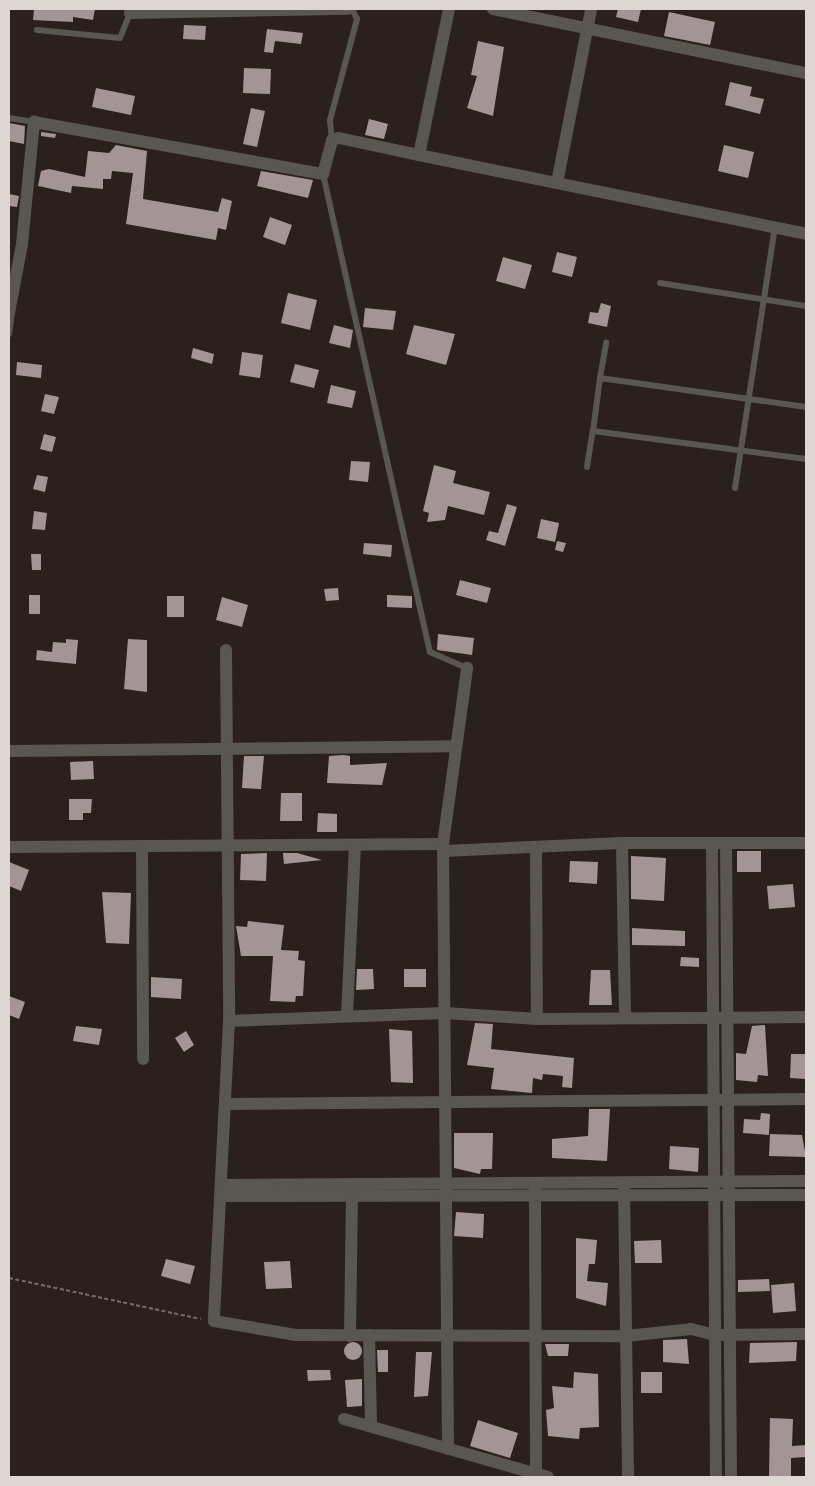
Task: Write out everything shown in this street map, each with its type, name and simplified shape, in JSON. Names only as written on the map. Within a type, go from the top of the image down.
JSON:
[{"type":"street","points":[[131,11],[348,9]]},
{"type":"street","points":[[419,155],[449,9]]},
{"type":"street","points":[[493,9],[806,73]]},
{"type":"street","points":[[557,183],[591,9]]},
{"type":"street","points":[[10,313],[34,122],[323,174],[332,140],[419,155],[806,234]]},
{"type":"street","points":[[226,650],[229,1021],[214,1321],[296,1335],[448,1337],[535,1335],[626,1336],[691,1329],[715,1335],[806,1334]]},
{"type":"street","points":[[448,1449],[443,848],[467,668]]},
{"type":"street","points":[[9,751],[227,747],[456,746]]},
{"type":"street","points":[[712,843],[716,1477]]},
{"type":"street","points":[[726,843],[731,1477]]},
{"type":"street","points":[[9,847],[354,845],[536,850],[622,844],[806,843]]},
{"type":"street","points":[[622,844],[625,1018]]},
{"type":"street","points":[[347,1015],[354,845]]},
{"type":"street","points":[[142,846],[143,1059]]},
{"type":"street","points":[[536,850],[537,1019]]},
{"type":"street","points":[[229,1021],[347,1015],[445,1013],[537,1019],[806,1017]]},
{"type":"street","points":[[225,1104],[806,1099]]},
{"type":"street","points":[[535,1189],[624,1182],[806,1181]]},
{"type":"street","points":[[624,1182],[628,1477]]},
{"type":"street","points":[[350,1336],[352,1189]]},
{"type":"street","points":[[222,1190],[535,1189],[625,1196],[806,1195]]},
{"type":"street","points":[[535,1189],[536,1474]]},
{"type":"street","points":[[369,1335],[371,1426]]},
{"type":"street","points":[[344,1419],[548,1477]]},
{"type":"lane","points":[[332,140],[330,120],[357,19],[352,9]]},
{"type":"lane","points":[[37,30],[120,38],[131,11]]},
{"type":"lane","points":[[9,118],[34,122]]},
{"type":"lane","points":[[323,174],[430,652],[467,668]]},
{"type":"lane","points":[[735,488],[775,227]]},
{"type":"lane","points":[[660,283],[806,306]]},
{"type":"lane","points":[[9,334],[10,313]]},
{"type":"lane","points":[[587,467],[606,343]]},
{"type":"lane","points":[[600,378],[806,407]]},
{"type":"lane","points":[[593,431],[806,459]]},
{"type":"path","points":[[9,1278],[214,1321]]},
{"type":"building","points":[[34,9],[95,9],[93,20],[73,17],[73,22],[33,20]]},
{"type":"building","points":[[618,9],[641,9],[638,22],[616,17]]},
{"type":"building","points":[[669,12],[715,22],[710,45],[664,36]]},
{"type":"building","points":[[184,25],[206,26],[205,40],[183,39]]},
{"type":"building","points":[[267,29],[303,33],[301,44],[275,41],[273,53],[264,52]]},
{"type":"building","points":[[478,41],[504,47],[493,116],[467,108],[477,76],[471,75]]},
{"type":"building","points":[[244,68],[271,69],[270,94],[243,93]]},
{"type":"building","points":[[730,82],[752,87],[750,96],[764,99],[760,114],[725,105]]},
{"type":"building","points":[[96,88],[135,96],[131,115],[92,107]]},
{"type":"building","points":[[251,108],[265,111],[257,147],[243,144]]},
{"type":"building","points":[[369,119],[388,124],[384,139],[365,135]]},
{"type":"building","points":[[9,123],[25,126],[24,144],[9,141]]},
{"type":"building","points":[[41,132],[56,134],[55,138],[41,136]]},
{"type":"building","points":[[116,145],[147,151],[143,199],[218,212],[222,198],[232,201],[226,230],[218,228],[216,240],[126,224],[133,173],[112,171],[111,179],[103,179],[103,189],[72,186],[71,193],[38,186],[41,171],[49,169],[85,177],[88,151],[109,153]]},
{"type":"building","points":[[724,145],[754,152],[748,178],[718,171]]},
{"type":"building","points":[[261,171],[313,180],[308,198],[257,186]]},
{"type":"building","points":[[9,194],[19,196],[17,207],[9,206]]},
{"type":"building","points":[[270,217],[292,225],[285,245],[263,237]]},
{"type":"building","points":[[557,252],[577,257],[572,277],[552,272]]},
{"type":"building","points":[[503,257],[532,265],[525,289],[496,281]]},
{"type":"building","points":[[288,293],[317,300],[310,330],[281,323]]},
{"type":"building","points":[[601,303],[611,306],[607,327],[588,323],[590,312],[598,313]]},
{"type":"building","points":[[365,308],[396,311],[393,330],[363,327]]},
{"type":"building","points":[[334,325],[353,330],[350,348],[329,343]]},
{"type":"building","points":[[414,325],[455,334],[446,365],[406,354]]},
{"type":"building","points":[[193,348],[214,354],[212,364],[191,358]]},
{"type":"building","points":[[242,352],[263,355],[260,378],[239,375]]},
{"type":"building","points":[[17,362],[42,365],[41,378],[16,375]]},
{"type":"building","points":[[295,364],[319,370],[314,388],[290,382]]},
{"type":"building","points":[[331,385],[356,391],[352,408],[327,403]]},
{"type":"building","points":[[45,394],[59,397],[54,414],[41,411]]},
{"type":"building","points":[[44,434],[56,437],[52,452],[40,449]]},
{"type":"building","points":[[351,461],[370,462],[368,482],[349,480]]},
{"type":"building","points":[[434,465],[456,471],[453,483],[490,492],[484,515],[448,506],[445,520],[427,522],[429,513],[423,511]]},
{"type":"building","points":[[37,475],[48,477],[45,492],[33,489]]},
{"type":"building","points":[[507,504],[517,507],[505,546],[486,540],[489,531],[498,533]]},
{"type":"building","points":[[34,511],[47,513],[45,530],[32,529]]},
{"type":"building","points":[[541,519],[559,523],[555,542],[537,538]]},
{"type":"building","points":[[557,541],[566,543],[563,552],[555,550]]},
{"type":"building","points":[[364,543],[392,545],[391,557],[363,554]]},
{"type":"building","points":[[31,554],[41,554],[41,570],[32,570]]},
{"type":"building","points":[[460,580],[491,588],[487,603],[456,595]]},
{"type":"building","points":[[338,588],[339,600],[326,601],[324,589]]},
{"type":"building","points":[[29,595],[40,595],[40,614],[29,614]]},
{"type":"building","points":[[387,595],[412,596],[412,608],[387,607]]},
{"type":"building","points":[[167,596],[184,596],[184,617],[167,617]]},
{"type":"building","points":[[222,597],[248,605],[242,627],[216,620]]},
{"type":"building","points":[[438,634],[474,638],[472,655],[437,650]]},
{"type":"building","points":[[66,639],[78,640],[76,664],[36,660],[37,650],[52,652],[53,642],[66,643]]},
{"type":"building","points":[[128,639],[147,640],[147,692],[124,689]]},
{"type":"building","points":[[244,756],[264,756],[261,789],[242,788]]},
{"type":"building","points":[[329,756],[350,756],[350,765],[387,763],[382,785],[327,783]]},
{"type":"building","points":[[93,761],[94,779],[71,780],[70,762]]},
{"type":"building","points":[[281,793],[302,793],[302,821],[280,821]]},
{"type":"building","points":[[69,799],[92,799],[91,813],[83,813],[83,820],[69,820]]},
{"type":"building","points":[[318,813],[337,814],[337,832],[317,832]]},
{"type":"building","points":[[737,851],[761,851],[761,872],[737,872]]},
{"type":"building","points":[[267,853],[266,881],[240,880],[241,854]]},
{"type":"building","points":[[283,853],[297,853],[322,860],[284,864]]},
{"type":"building","points":[[631,856],[666,858],[664,901],[631,899]]},
{"type":"building","points":[[570,861],[598,862],[597,884],[569,882]]},
{"type":"building","points":[[9,862],[29,870],[21,891],[9,886]]},
{"type":"building","points":[[793,884],[795,907],[769,909],[767,886]]},
{"type":"building","points":[[102,892],[131,893],[129,944],[106,943]]},
{"type":"building","points":[[248,921],[284,925],[281,950],[299,951],[298,960],[305,961],[303,996],[296,996],[295,1002],[270,1001],[273,956],[241,956],[236,926],[247,927]]},
{"type":"building","points":[[632,928],[685,931],[685,946],[632,945]]},
{"type":"building","points":[[681,957],[699,958],[699,967],[680,966]]},
{"type":"building","points":[[357,969],[373,969],[374,989],[356,990]]},
{"type":"building","points":[[404,969],[426,969],[426,987],[404,987]]},
{"type":"building","points":[[591,970],[610,970],[612,1005],[589,1005]]},
{"type":"building","points":[[151,977],[182,979],[181,999],[151,997]]},
{"type":"building","points":[[9,996],[25,1002],[19,1019],[9,1015]]},
{"type":"building","points":[[475,1023],[493,1024],[491,1049],[574,1058],[572,1088],[562,1087],[563,1076],[543,1074],[542,1080],[533,1078],[532,1093],[491,1089],[494,1068],[467,1065]]},
{"type":"building","points":[[765,1025],[768,1076],[758,1075],[757,1082],[736,1080],[736,1053],[746,1054],[752,1026]]},
{"type":"building","points":[[76,1026],[102,1029],[99,1045],[73,1041]]},
{"type":"building","points":[[389,1029],[412,1031],[413,1083],[391,1082]]},
{"type":"building","points":[[186,1031],[194,1045],[184,1052],[175,1038]]},
{"type":"building","points":[[791,1054],[806,1054],[806,1079],[790,1078]]},
{"type":"building","points":[[589,1109],[610,1109],[607,1161],[552,1158],[552,1139],[588,1136]]},
{"type":"building","points":[[761,1113],[770,1114],[769,1135],[743,1133],[744,1119],[760,1120]]},
{"type":"building","points":[[454,1133],[493,1133],[492,1169],[481,1169],[480,1174],[454,1168]]},
{"type":"building","points":[[770,1134],[802,1135],[806,1157],[769,1156]]},
{"type":"building","points":[[670,1146],[699,1148],[698,1172],[669,1169]]},
{"type":"building","points":[[456,1212],[484,1214],[483,1238],[454,1236]]},
{"type":"building","points":[[576,1238],[597,1240],[595,1264],[589,1264],[587,1281],[608,1283],[606,1306],[576,1298]]},
{"type":"building","points":[[661,1240],[662,1263],[635,1263],[634,1241]]},
{"type":"building","points":[[166,1259],[195,1266],[190,1284],[161,1276]]},
{"type":"building","points":[[290,1261],[292,1288],[266,1289],[264,1262]]},
{"type":"building","points":[[769,1279],[770,1291],[738,1292],[738,1280]]},
{"type":"building","points":[[794,1283],[796,1311],[773,1313],[771,1285]]},
{"type":"building","points":[[687,1339],[689,1364],[663,1362],[663,1340]]},
{"type":"building","points":[[353,1342],[359,1345],[362,1351],[359,1357],[353,1360],[347,1357],[344,1351],[347,1345]]},
{"type":"building","points":[[797,1342],[796,1361],[749,1363],[750,1343]]},
{"type":"building","points":[[545,1344],[569,1344],[568,1356],[548,1356]]},
{"type":"building","points":[[377,1350],[388,1350],[388,1372],[378,1372]]},
{"type":"building","points":[[416,1352],[432,1352],[428,1396],[414,1397]]},
{"type":"building","points":[[307,1370],[330,1370],[331,1380],[308,1381]]},
{"type":"building","points":[[574,1372],[598,1374],[599,1427],[580,1428],[579,1439],[548,1436],[546,1410],[554,1408],[552,1386],[573,1388]]},
{"type":"building","points":[[641,1372],[662,1372],[662,1393],[641,1393]]},
{"type":"building","points":[[362,1379],[362,1406],[347,1407],[345,1380]]},
{"type":"building","points":[[770,1418],[793,1419],[792,1446],[806,1445],[806,1457],[791,1458],[791,1477],[769,1477]]},
{"type":"building","points":[[478,1420],[518,1433],[510,1458],[470,1446]]}]
